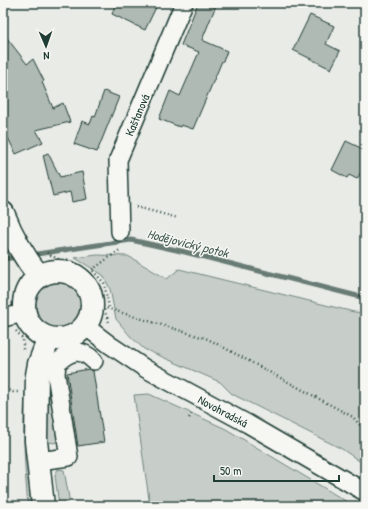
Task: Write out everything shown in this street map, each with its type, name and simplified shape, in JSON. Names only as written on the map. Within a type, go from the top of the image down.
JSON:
[{"type":"main road","points":[[3,213],[15,242],[34,269],[48,272],[62,271],[76,276],[89,290],[92,299],[90,318],[85,326],[78,332],[69,337],[59,339],[49,338],[36,331],[27,320],[24,313],[24,299],[34,269]]},
{"type":"main road","points":[[43,506],[36,441],[47,375],[40,364],[49,338]]},
{"type":"street","name":"Kaštanová","points":[[121,240],[118,160],[184,3]]},
{"type":"street","points":[[3,318],[24,313]]},
{"type":"street","name":"Novohradská","points":[[85,326],[146,369],[248,424],[365,492]]},
{"type":"street","points":[[38,461],[69,457],[47,375],[57,363],[70,353],[77,352],[88,354],[94,361]]},
{"type":"path","points":[[119,202],[178,218]]},
{"type":"path","points":[[89,272],[93,271],[121,240]]},
{"type":"path","points":[[55,258],[89,272],[102,292],[104,307],[111,326]]},
{"type":"path","points":[[93,271],[104,283],[109,308]]},
{"type":"path","points":[[104,307],[208,339],[353,417],[365,431]]},
{"type":"path","points":[[3,391],[6,388],[14,392],[20,392]]},
{"type":"shaded area","points":[[97,255],[128,256],[167,279],[179,269],[354,312],[365,313],[365,465],[342,449],[232,394],[220,382],[144,349],[131,337],[116,319],[110,289],[103,275],[75,258]]},
{"type":"shaded area","points":[[59,282],[72,286],[78,292],[82,305],[78,318],[72,324],[59,328],[46,324],[40,318],[36,305],[40,292],[46,286]]},
{"type":"shaded area","points":[[28,380],[27,443],[31,506],[28,506],[24,444],[24,412],[26,381]]},
{"type":"shaded area","points":[[47,381],[59,439],[55,443],[49,442],[47,439]]},
{"type":"shaded area","points":[[149,394],[226,429],[354,506],[150,506],[134,395]]},
{"type":"shaded area","points":[[58,469],[64,470],[69,498],[67,506],[59,506],[55,475]]},
{"type":"building","points":[[116,3],[158,3],[145,30],[112,14]]},
{"type":"building","points":[[198,3],[217,3],[202,40],[227,51],[193,129],[181,125],[180,127],[159,119],[170,91],[180,96],[199,52],[181,45]]},
{"type":"building","points":[[310,15],[334,26],[326,44],[340,51],[331,69],[293,50]]},
{"type":"building","points":[[3,33],[27,64],[33,59],[44,81],[42,82],[53,108],[63,103],[70,122],[36,130],[43,142],[16,154],[3,128]]},
{"type":"building","points":[[104,91],[119,97],[97,152],[74,144],[82,121],[90,124],[93,116],[95,117]]},
{"type":"building","points":[[346,141],[365,150],[365,174],[361,172],[357,179],[349,175],[347,178],[332,170]]},
{"type":"building","points":[[48,153],[60,177],[82,172],[87,199],[72,202],[70,192],[53,196],[43,155]]},
{"type":"building","points":[[89,369],[93,371],[104,442],[78,446],[67,373]]},
{"type":"waterway","name":"Hodějovický potok","points":[[30,255],[131,240],[181,251],[365,298]]},
{"type":"waterway","name":"Hodějovický potok","points":[[3,259],[18,257]]}]
